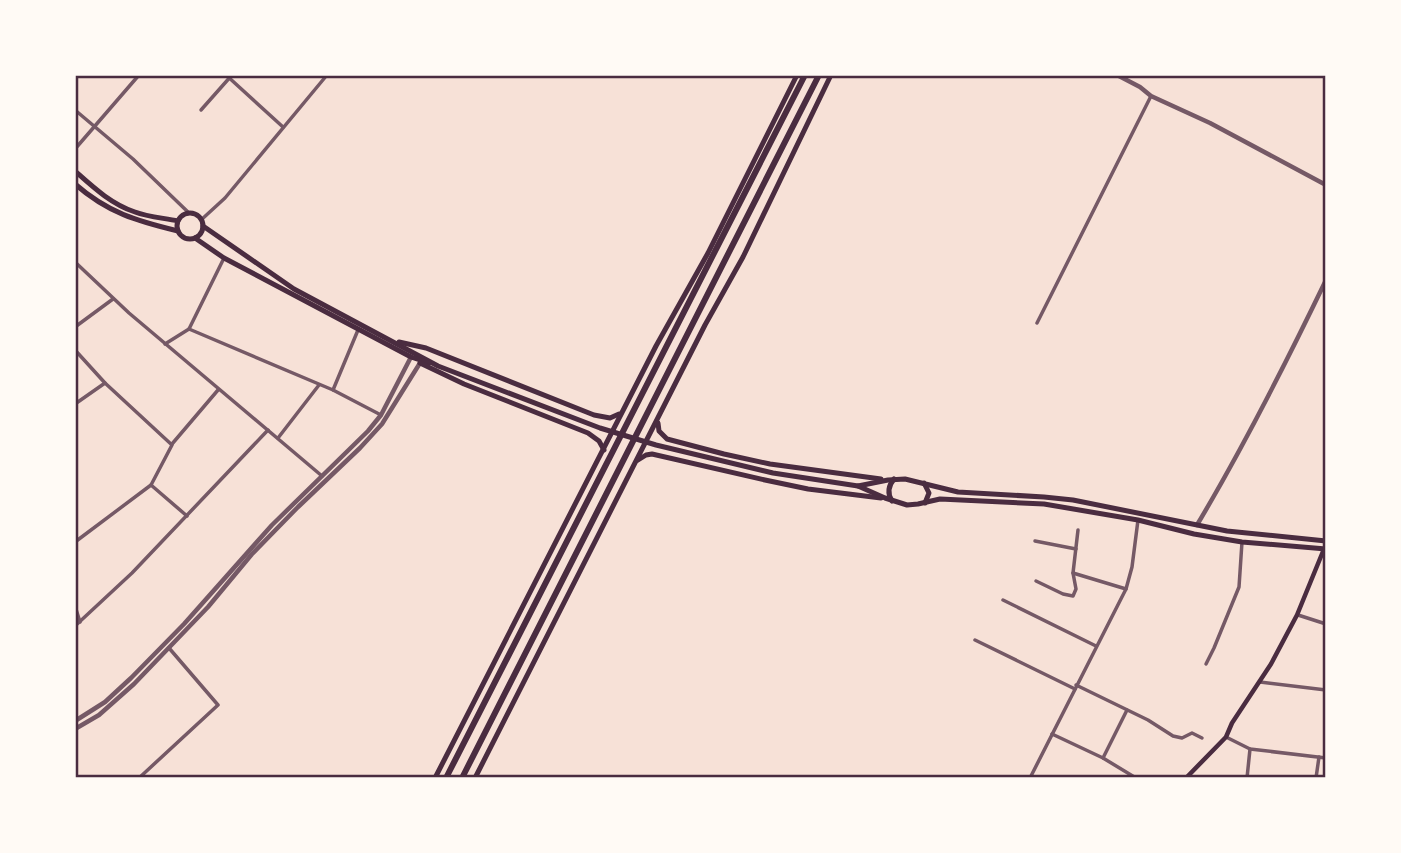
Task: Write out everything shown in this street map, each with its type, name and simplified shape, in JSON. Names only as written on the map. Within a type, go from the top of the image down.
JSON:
[{"type":"highway","points":[[446,778],[805,75]]},
{"type":"highway","points":[[462,778],[819,75]]},
{"type":"main road","points":[[435,778],[663,332],[708,253],[797,75]]},
{"type":"main road","points":[[475,778],[705,325],[743,257],[831,75]]},
{"type":"main road","points":[[75,171],[117,204],[135,212],[178,221]]},
{"type":"main road","points":[[75,184],[103,205],[135,220],[178,231],[187,239],[195,238],[201,233],[202,223]]},
{"type":"main road","points":[[178,231],[178,221],[183,216],[189,213],[196,215],[202,223],[295,289],[438,366]]},
{"type":"main road","points":[[195,238],[224,258],[420,363],[464,384],[588,433],[599,441],[604,450]]},
{"type":"main road","points":[[392,341],[426,348],[594,415],[614,418],[621,413]]},
{"type":"main road","points":[[411,358],[600,428],[656,445],[774,473],[858,486],[907,505],[940,499],[1044,504],[1242,542],[1325,549],[1285,640],[1260,682],[1226,737],[1186,778]]},
{"type":"main road","points":[[658,418],[657,427],[662,435],[687,445],[770,464],[891,480]]},
{"type":"main road","points":[[636,462],[652,454],[808,489],[885,498]]},
{"type":"main road","points":[[858,486],[905,479],[958,492],[1073,500],[1242,533],[1326,541]]},
{"type":"main road","points":[[891,480],[889,496],[892,501]]},
{"type":"main road","points":[[924,483],[929,493],[925,503]]},
{"type":"street","points":[[75,149],[139,75]]},
{"type":"street","points":[[202,223],[327,75]]},
{"type":"street","points":[[1117,75],[1151,96],[1210,123],[1326,185]]},
{"type":"street","points":[[201,110],[229,76],[283,127]]},
{"type":"street","points":[[1037,323],[1151,96]]},
{"type":"street","points":[[75,110],[133,159],[189,213]]},
{"type":"street","points":[[165,344],[189,329],[224,258]]},
{"type":"street","points":[[75,262],[113,299],[324,478]]},
{"type":"street","points":[[1197,525],[1218,490],[1326,280]]},
{"type":"street","points":[[75,327],[113,299]]},
{"type":"street","points":[[189,329],[332,390],[381,415]]},
{"type":"street","points":[[332,390],[358,330]]},
{"type":"street","points":[[75,350],[105,383],[172,445]]},
{"type":"street","points":[[324,478],[381,415],[411,358]]},
{"type":"street","points":[[75,729],[108,707],[167,646],[272,525],[360,448],[382,424],[420,363]]},
{"type":"street","points":[[75,404],[105,383]]},
{"type":"street","points":[[278,438],[319,385]]},
{"type":"street","points":[[75,542],[151,485],[172,445],[218,390]]},
{"type":"street","points":[[75,626],[132,573],[268,430]]},
{"type":"street","points":[[151,485],[187,516]]},
{"type":"street","points":[[1030,778],[1126,589],[1132,567],[1138,520]]},
{"type":"street","points":[[1036,581],[1073,596],[1076,589],[1073,573],[1078,530]]},
{"type":"street","points":[[1035,541],[1076,549]]},
{"type":"street","points":[[1206,664],[1238,587],[1242,542]]},
{"type":"street","points":[[1073,573],[1126,589]]},
{"type":"street","points":[[1003,600],[1096,646]]},
{"type":"street","points":[[75,606],[80,622]]},
{"type":"street","points":[[1297,615],[1326,624]]},
{"type":"street","points":[[975,640],[1148,720],[1173,736],[1182,738],[1192,733],[1202,738]]},
{"type":"street","points":[[75,721],[105,702],[167,646]]},
{"type":"street","points":[[139,778],[218,705],[167,646]]},
{"type":"street","points":[[1260,682],[1326,690]]},
{"type":"street","points":[[1103,758],[1127,710]]},
{"type":"street","points":[[1052,734],[1103,758],[1136,778]]},
{"type":"street","points":[[1226,737],[1250,749],[1326,758]]},
{"type":"street","points":[[1247,778],[1250,749]]},
{"type":"street","points":[[1316,778],[1319,757]]}]
